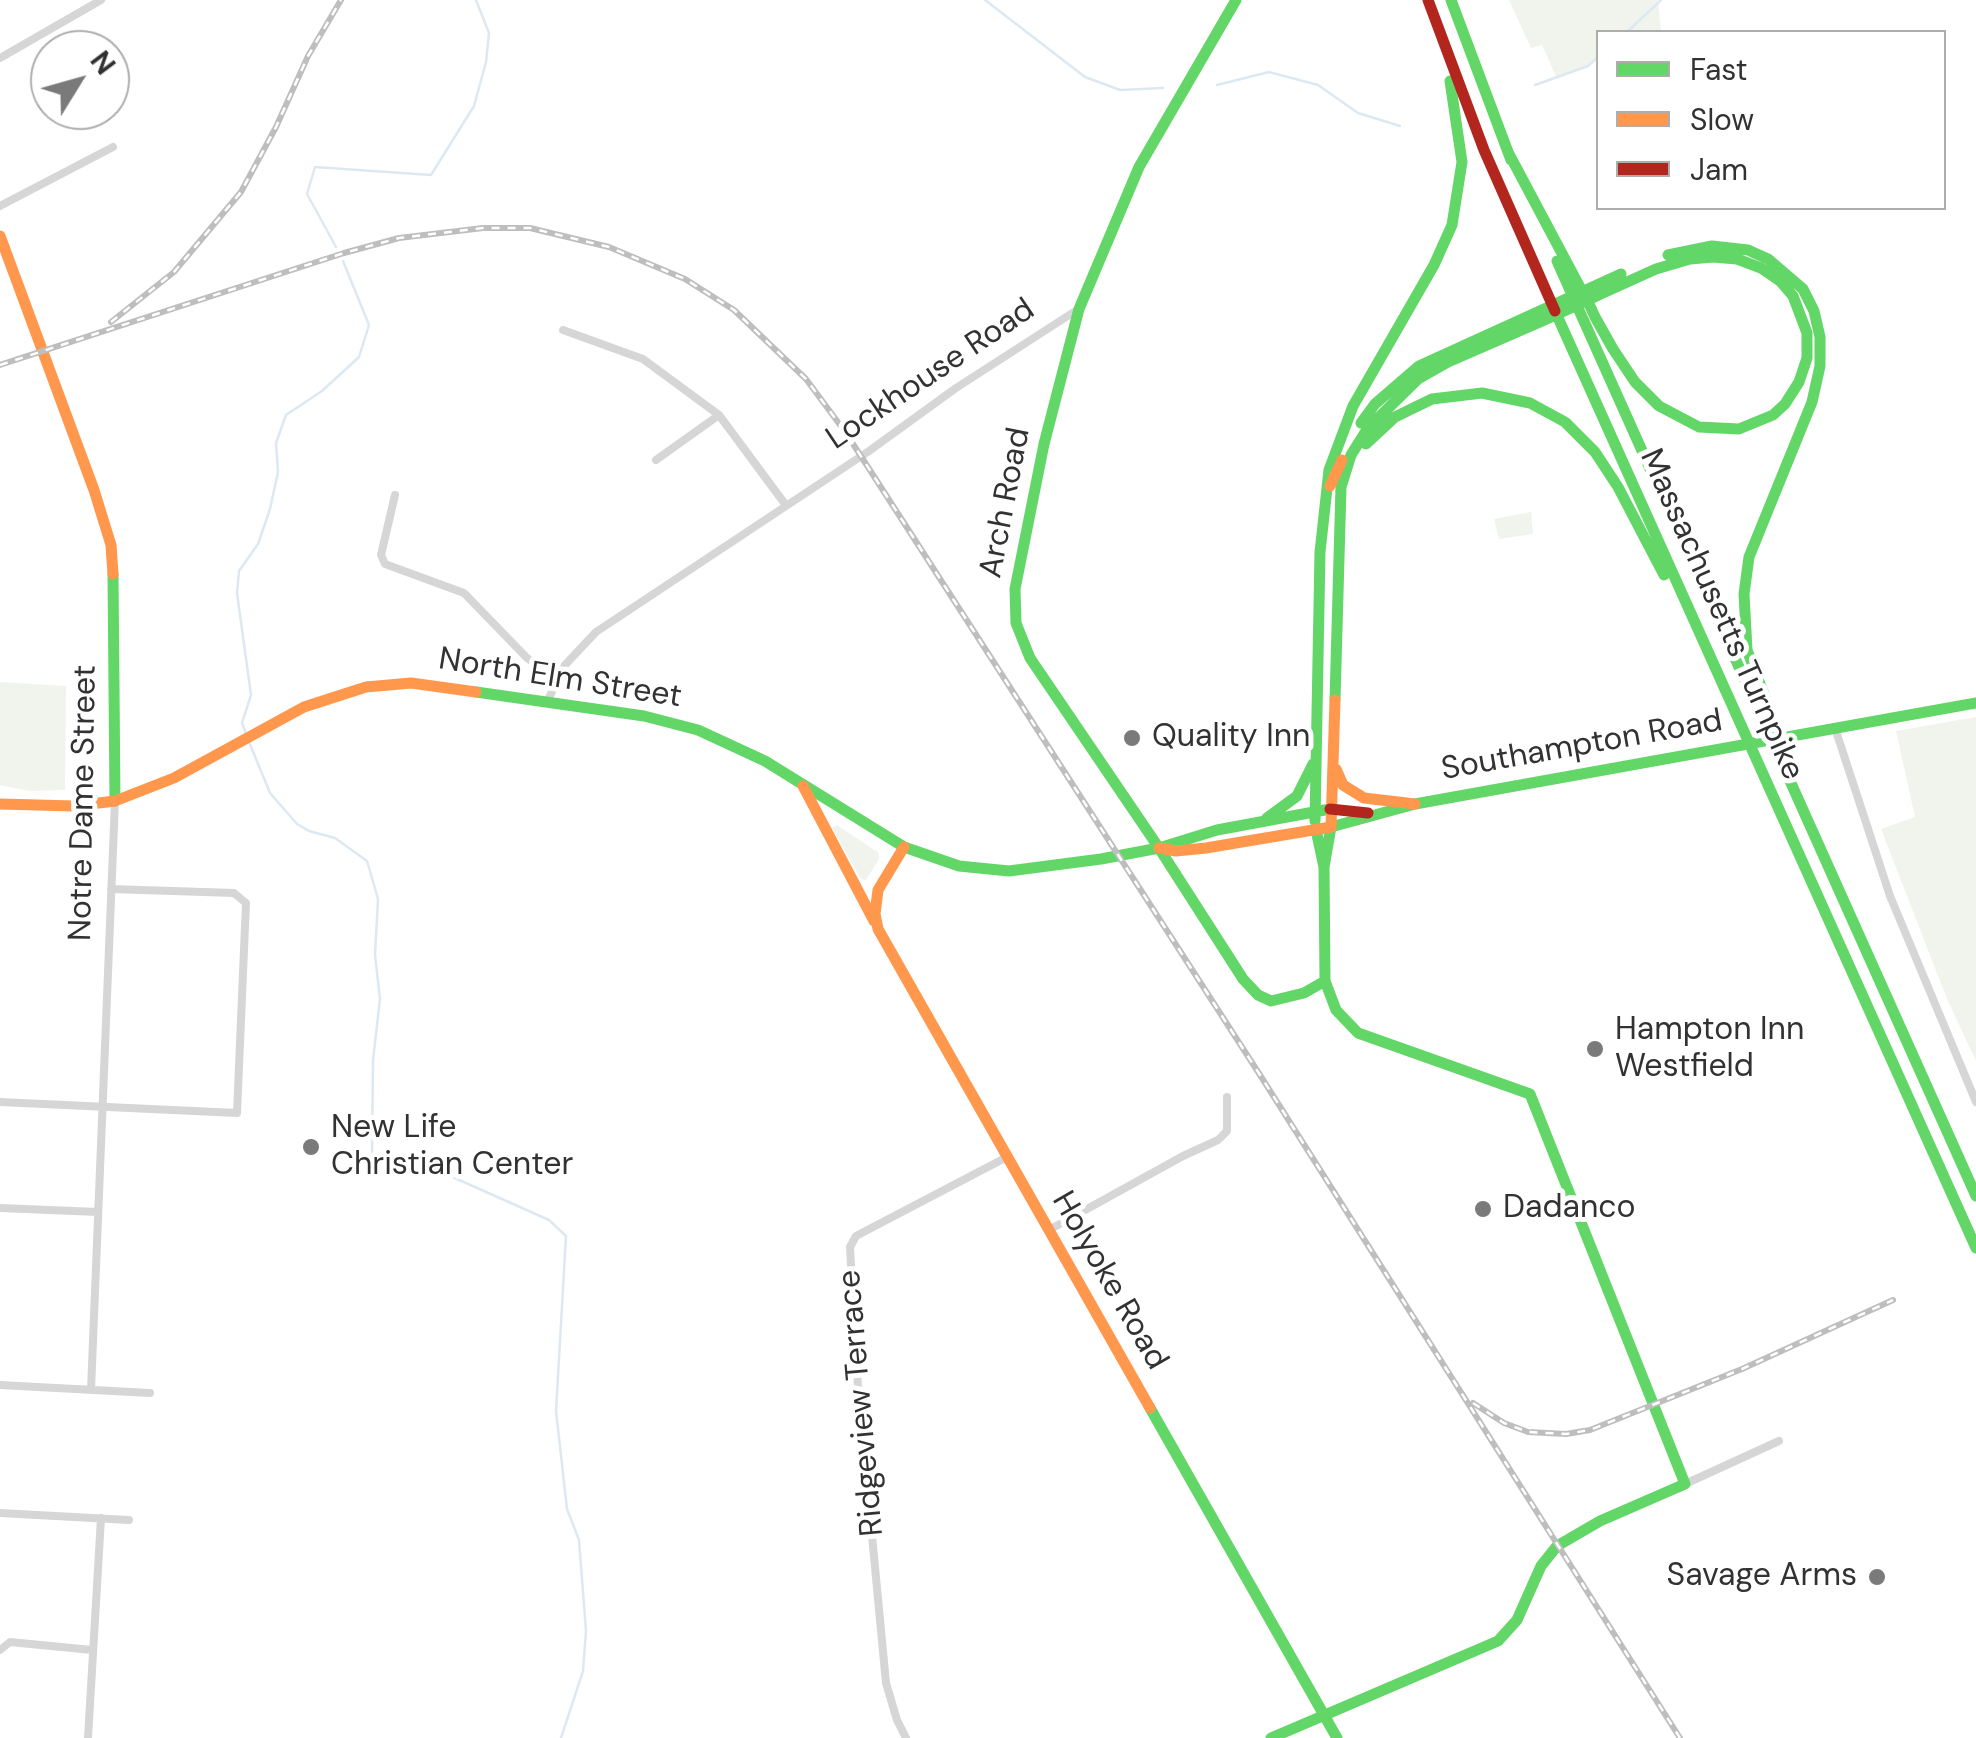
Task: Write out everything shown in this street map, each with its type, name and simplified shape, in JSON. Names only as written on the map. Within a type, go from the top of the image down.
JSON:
[{"type":"main road","name":"Lockhouse Road","points":[[1080,309],[1139,167],[1236,0]]},
{"type":"main road","name":"Massachusetts Turnpike","points":[[1428,0],[1484,150],[1976,1248]]},
{"type":"main road","name":"Massachusetts Turnpike","points":[[1451,0],[1508,152],[1976,1196]]},
{"type":"main road","points":[[1271,1738],[1498,1641],[1518,1620],[1541,1566],[1556,1546],[1600,1521],[1685,1484],[1530,1094],[1358,1033],[1344,1022],[1330,1000],[1325,981],[1324,867],[1331,827],[1333,752],[1335,487],[1329,470],[1348,416],[1440,252],[1457,208],[1462,151],[1442,41]]},
{"type":"main road","points":[[1508,152],[1613,348],[1635,382],[1659,406],[1692,425],[1739,430],[1773,415],[1800,382],[1807,358],[1804,317],[1787,288],[1761,268],[1726,258],[1690,259],[1603,288]]},
{"type":"main road","name":"Notre Dame Street","points":[[0,236],[110,545],[114,584],[116,801]]},
{"type":"main road","points":[[1324,867],[1314,814],[1320,552],[1335,487],[1358,426],[1399,381],[1444,352],[1525,322],[1670,254],[1692,248],[1732,247],[1768,258],[1787,272],[1814,311],[1820,337],[1820,366],[1812,402],[1750,557],[1744,622],[1758,684],[1835,863],[1866,950]]},
{"type":"main road","name":"Arch Road","points":[[1080,309],[1064,359],[1031,502],[1015,590],[1016,624],[1038,673],[1160,848],[1235,968],[1258,995],[1271,1001],[1288,998],[1325,981]]},
{"type":"main road","points":[[1335,487],[1376,433],[1394,417],[1426,402],[1460,394],[1489,393],[1515,398],[1550,413],[1579,435],[1610,474],[1742,732]]},
{"type":"main road","name":"North Elm Street","points":[[0,804],[74,806],[116,801],[174,778],[304,707],[366,688],[411,683],[644,716],[698,730],[765,760],[904,847],[960,866],[1009,871],[1101,860]]},
{"type":"main road","name":"Southampton Road","points":[[1160,848],[1206,848],[1316,830],[1414,804],[1976,702]]},
{"type":"main road","points":[[1254,824],[1286,807],[1301,791],[1313,765],[1318,739]]},
{"type":"main road","points":[[1333,752],[1338,780],[1350,791],[1374,802],[1414,804]]},
{"type":"main road","name":"Holyoke Road","points":[[803,786],[878,930],[1337,1738]]},
{"type":"main road","name":"Southampton Road","points":[[1101,860],[1160,848],[1217,830],[1330,809],[1375,814]]},
{"type":"main road","points":[[878,930],[878,890],[904,847]]},
{"type":"street","points":[[0,58],[101,0]]},
{"type":"street","points":[[0,206],[113,146]]},
{"type":"street","name":"Lockhouse Road","points":[[548,702],[575,651],[596,632],[869,451],[956,388],[1080,309]]},
{"type":"street","points":[[562,330],[643,359],[719,415],[784,504]]},
{"type":"street","points":[[656,460],[719,415]]},
{"type":"street","points":[[396,495],[381,555],[385,564],[464,593],[526,658],[558,680]]},
{"type":"street","points":[[1834,728],[1890,896],[1976,1102]]},
{"type":"street","name":"Notre Dame Street","points":[[91,1390],[116,801]]},
{"type":"street","points":[[0,1102],[238,1113],[248,913],[243,898],[229,893],[111,889]]},
{"type":"street","points":[[1049,1230],[1218,1140],[1226,1131],[1227,1097]]},
{"type":"street","name":"Ridgeview Terrace","points":[[906,1738],[886,1683],[858,1388],[850,1247],[856,1236],[1007,1157]]},
{"type":"street","points":[[0,1208],[98,1212]]},
{"type":"street","points":[[0,1385],[150,1393]]},
{"type":"street","points":[[1685,1484],[1779,1442]]},
{"type":"street","points":[[0,1513],[129,1520]]},
{"type":"street","points":[[88,1738],[101,1518]]},
{"type":"street","points":[[0,1636],[10,1642],[92,1650]]},
{"type":"street","points":[[0,1650],[10,1642]]},
{"type":"shaded area","points":[[1509,0],[1658,0],[1661,30],[1596,30],[1596,59],[1557,79],[1542,45],[1531,48]]},
{"type":"shaded area","points":[[1531,512],[1533,534],[1499,539],[1494,519]]},
{"type":"shaded area","points":[[0,682],[66,686],[65,790],[29,791],[0,785]]},
{"type":"shaded area","points":[[1976,717],[1976,1061],[1947,999],[1881,829],[1915,817],[1896,731]]},
{"type":"shaded area","points":[[837,825],[879,853],[866,880],[861,879],[832,828]]},
{"type":"waterway","points":[[336,247],[307,194],[315,167],[431,175],[474,106],[486,62],[489,33],[476,0]]},
{"type":"waterway","points":[[985,0],[1085,77],[1120,90],[1163,88]]},
{"type":"waterway","points":[[1629,30],[1661,0]]},
{"type":"waterway","points":[[1535,85],[1588,66],[1596,59]]},
{"type":"waterway","points":[[1217,85],[1269,72],[1318,85],[1358,113],[1400,126]]},
{"type":"waterway","points":[[246,734],[242,723],[251,695],[237,593],[239,571],[258,544],[270,509],[278,472],[276,443],[286,415],[322,391],[359,357],[369,325],[343,261]]},
{"type":"waterway","points":[[249,742],[270,793],[297,824],[335,838],[367,861],[378,899],[375,955],[380,999],[373,1060],[372,1156],[430,1167],[549,1220],[566,1236],[556,1411],[567,1509],[579,1540],[586,1631],[583,1671],[561,1738]]},
{"type":"railway","points":[[111,322],[174,272],[241,192],[308,56],[341,0]]},
{"type":"railway","points":[[0,365],[344,253],[399,238],[483,228],[530,228],[609,247],[685,279],[734,310],[806,379],[846,433],[1260,1075],[1680,1738]]},
{"type":"railway","points":[[1473,1403],[1504,1423],[1528,1432],[1566,1434],[1590,1430],[1742,1369],[1893,1300]]},
{"type":"traffic: fast","points":[[1159,848],[1030,658],[1016,623],[1015,589],[1044,444],[1079,309],[1139,167],[1236,0]]},
{"type":"traffic: fast","points":[[1451,0],[1511,160]]},
{"type":"traffic: fast","points":[[1315,821],[1320,552],[1329,470],[1353,406],[1434,265],[1452,225],[1462,162],[1450,81]]},
{"type":"traffic: fast","points":[[1335,700],[1341,487],[1351,455],[1368,428],[1418,379],[1448,362],[1540,322],[1573,307],[1605,292],[1656,269],[1713,257],[1737,259],[1780,281],[1793,296],[1807,333],[1807,358],[1799,382],[1785,404],[1773,415],[1739,429],[1699,427],[1659,406],[1635,382],[1613,349],[1595,317],[1590,306],[1574,276],[1508,152]]},
{"type":"traffic: fast","points":[[1668,255],[1712,246],[1748,250],[1768,259],[1803,289],[1814,311],[1820,337],[1820,366],[1812,402],[1749,557],[1744,594],[1747,650],[1778,731]]},
{"type":"traffic: fast","points":[[1557,261],[1976,1196]]},
{"type":"traffic: fast","points":[[1361,423],[1375,404],[1419,366],[1621,274]]},
{"type":"traffic: fast","points":[[1555,311],[1976,1248]]},
{"type":"traffic: fast","points":[[1366,444],[1395,417],[1432,399],[1482,393],[1530,403],[1565,422],[1595,452],[1664,575]]},
{"type":"traffic: fast","points":[[113,574],[115,801]]},
{"type":"traffic: fast","points":[[476,692],[644,716],[698,730],[765,761],[904,847],[959,866],[1009,871],[1101,859],[1159,848],[1217,830],[1330,809]]},
{"type":"traffic: fast","points":[[1324,867],[1331,827],[1415,804],[1976,703]]},
{"type":"traffic: fast","points":[[1267,818],[1297,796],[1313,764]]},
{"type":"traffic: fast","points":[[1159,848],[1243,979],[1258,995],[1271,1001],[1304,993],[1325,981],[1324,867],[1316,830]]},
{"type":"traffic: fast","points":[[1271,1738],[1498,1641],[1517,1620],[1541,1566],[1557,1546],[1600,1521],[1685,1484],[1530,1094],[1358,1033],[1336,1010],[1325,981]]},
{"type":"traffic: fast","points":[[1150,1408],[1337,1738]]},
{"type":"traffic: slow","points":[[0,236],[94,490],[111,545],[113,574]]},
{"type":"traffic: slow","points":[[1330,486],[1342,460]]},
{"type":"traffic: slow","points":[[0,804],[74,806],[115,801],[174,778],[304,707],[366,687],[411,683],[476,692]]},
{"type":"traffic: slow","points":[[1159,848],[1206,848],[1331,827],[1335,700]]},
{"type":"traffic: slow","points":[[1336,769],[1343,785],[1364,798],[1415,804]]},
{"type":"traffic: slow","points":[[803,786],[874,921]]},
{"type":"traffic: slow","points":[[904,847],[878,890],[878,929],[1150,1408]]},
{"type":"traffic: jam","points":[[1428,0],[1484,150],[1555,311]]},
{"type":"traffic: jam","points":[[1330,809],[1368,813]]},
{"type":"place","name":"Quality Inn","points":[[1132,738]]},
{"type":"place","name":"Hampton Inn Westfield","points":[[1595,1049]]},
{"type":"place","name":"New Life Christian Center","points":[[311,1147]]},
{"type":"place","name":"Dadanco","points":[[1483,1209]]},
{"type":"place","name":"Savage Arms","points":[[1877,1577]]}]
